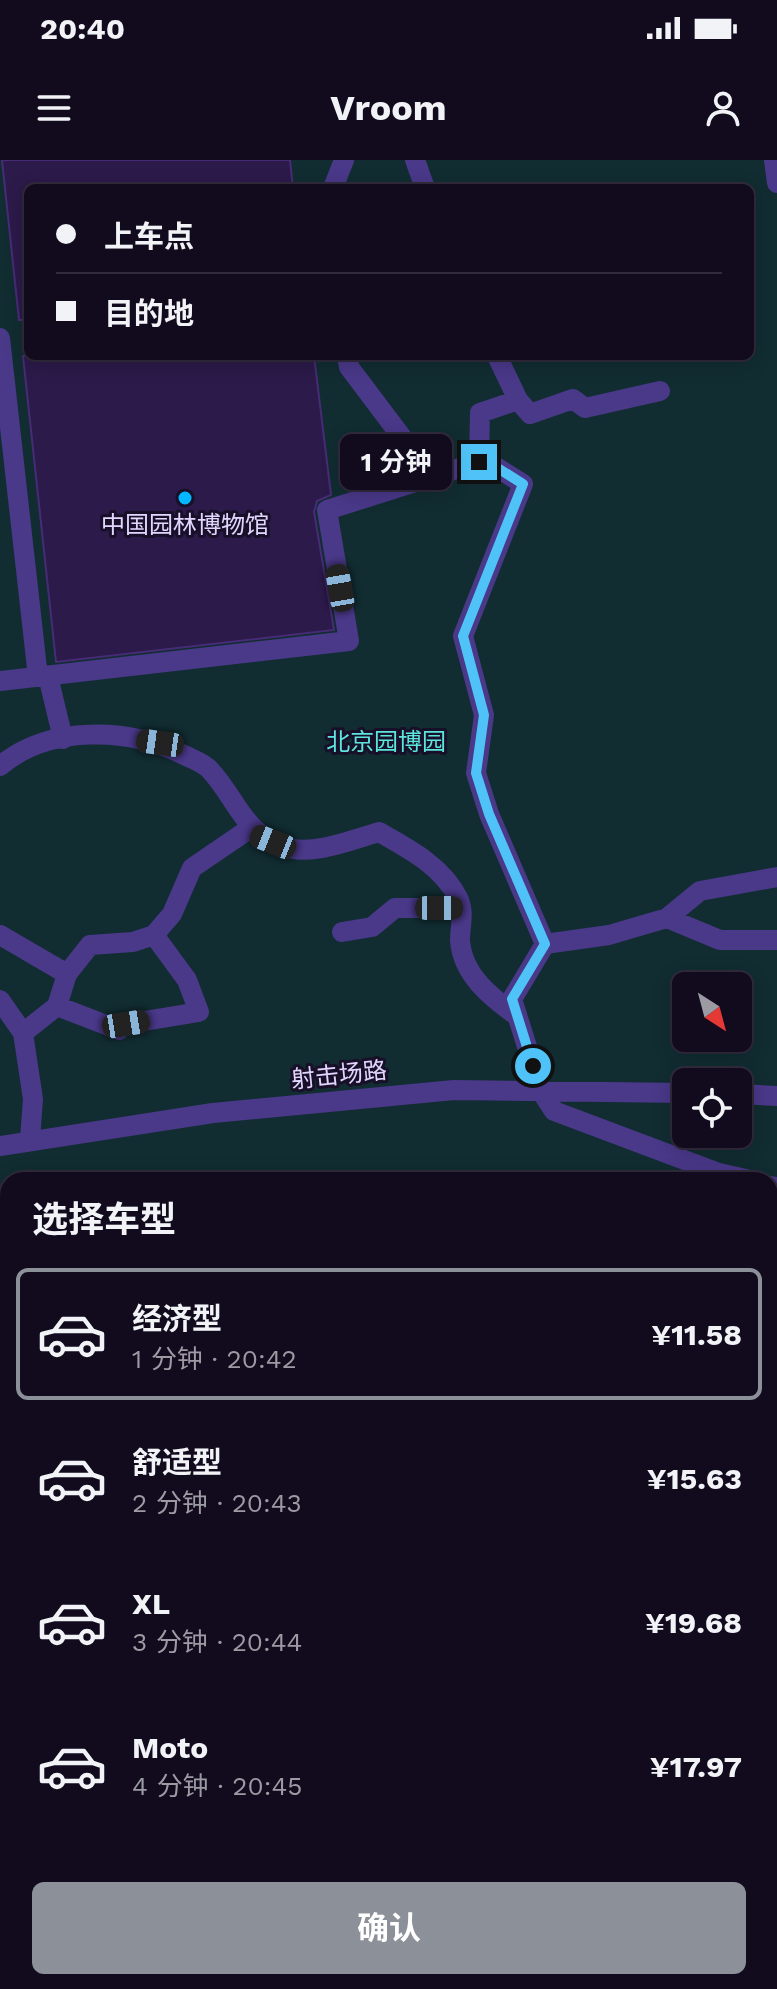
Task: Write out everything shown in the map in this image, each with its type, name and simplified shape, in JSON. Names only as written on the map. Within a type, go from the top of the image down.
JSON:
[{"type":"street","points":[[335,184],[344,160]]},
{"type":"street","points":[[415,160],[424,184]]},
{"type":"street","points":[[774,160],[777,183]]},
{"type":"street","points":[[0,338],[6,453],[43,676],[63,739]]},
{"type":"street","points":[[348,360],[349,367],[407,444],[418,481]]},
{"type":"street","points":[[499,360],[518,400],[530,414],[573,399],[585,408],[660,391]]},
{"type":"street","points":[[479,462],[480,413],[518,400]]},
{"type":"street","points":[[0,681],[349,641],[327,510],[485,460],[523,484],[463,636],[484,715],[476,773],[489,814],[545,944]]},
{"type":"street","points":[[0,766],[19,751],[88,733],[160,743],[208,768],[258,836],[288,848],[335,846],[379,832],[431,864],[458,898],[461,908],[460,943],[471,971],[483,992],[517,1016]]},
{"type":"street","points":[[23,1033],[57,1006],[67,974],[90,945],[133,942],[154,935],[172,914],[192,868],[252,827]]},
{"type":"street","points":[[545,944],[609,935],[667,918],[700,891],[777,877]]},
{"type":"street","points":[[342,932],[372,927],[395,908],[461,908]]},
{"type":"street","points":[[667,918],[720,940],[777,940]]},
{"type":"street","points":[[0,935],[67,974]]},
{"type":"street","points":[[57,1006],[71,1014],[119,1030],[126,1024],[199,1012],[187,980],[154,935]]},
{"type":"street","points":[[545,944],[512,999],[541,1091],[554,1111],[716,1172]]},
{"type":"street","points":[[0,1000],[23,1033],[33,1099],[30,1139]]},
{"type":"street","name":"射击场路","points":[[0,1146],[213,1113],[439,1091],[672,1093]]},
{"type":"street","points":[[752,1095],[777,1096]]},
{"type":"green space","name":"北京园博园","points":[[0,160],[777,160],[777,1172],[0,1172]]},
{"type":"building","points":[[2,160],[290,160],[293,184],[24,184],[24,320],[19,320]]},
{"type":"building","name":"中国园林博物馆","points":[[23,356],[24,360],[314,360],[331,495],[317,501],[314,512],[334,630],[56,662]]},
{"type":"place","name":"中国园林博物馆","points":[[185,498]]},
{"type":"route","points":[[479,462],[485,460],[523,484],[505,537],[463,636],[484,715],[476,773],[489,814],[545,944],[512,999],[533,1066]]}]
